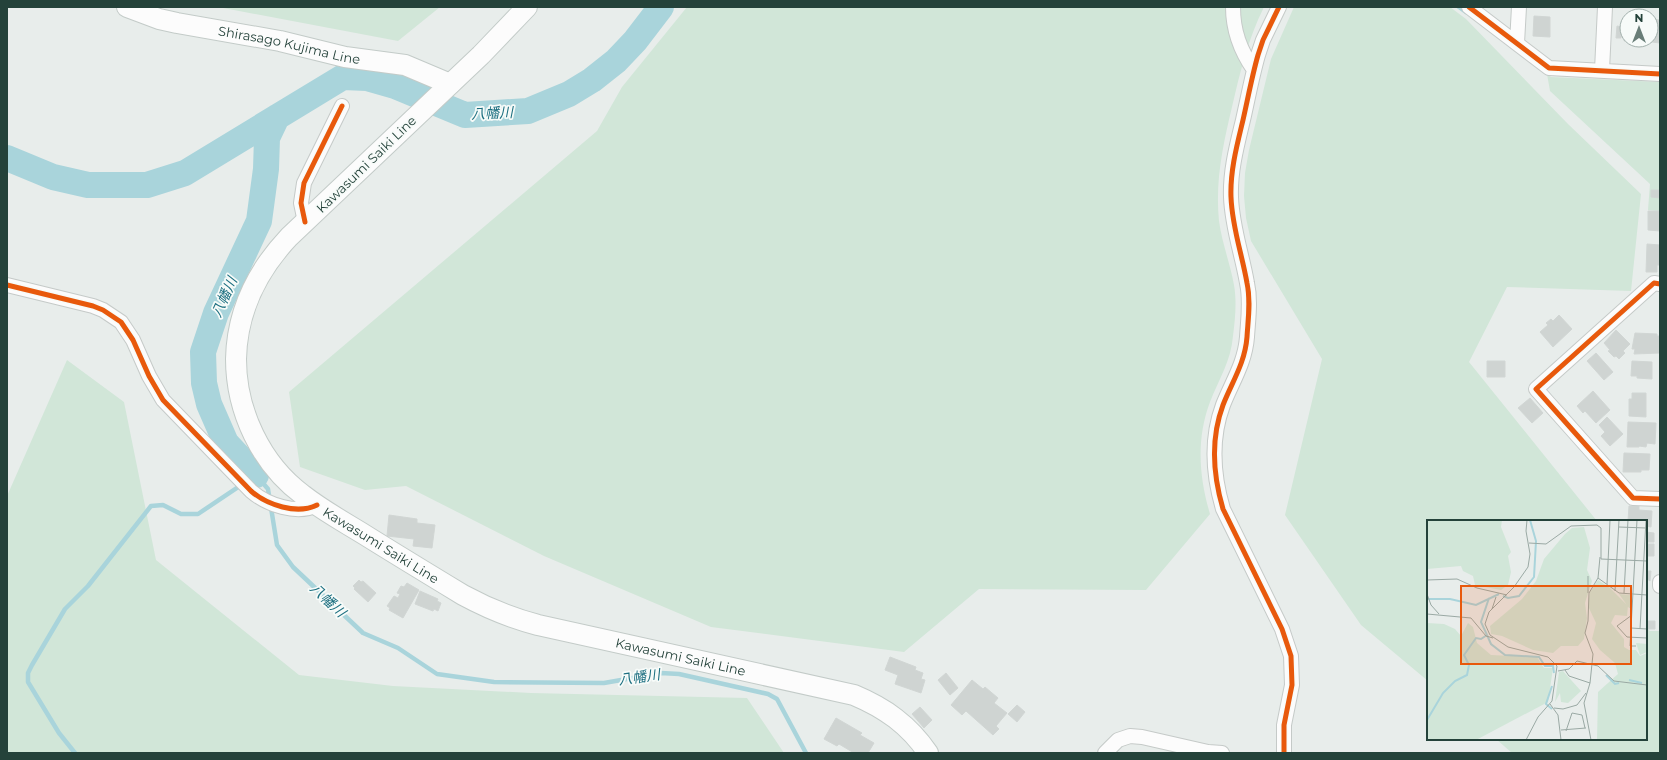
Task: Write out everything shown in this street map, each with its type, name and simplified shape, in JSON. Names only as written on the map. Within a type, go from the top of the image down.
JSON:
[{"type":"main road","name":"Shirasago Kujima Line","points":[[127,7],[153,17],[177,23],[280,41],[345,57],[405,65],[449,85]]},
{"type":"main road","name":"Kawasumi Saiki Line","points":[[527,7],[505,31],[305,222],[277,250],[266,265],[254,286],[242,314],[236,369],[242,405],[248,422],[265,455],[288,483],[317,505],[463,595],[499,613],[538,626],[854,695],[885,709],[898,719],[911,731],[928,753]]},
{"type":"street","points":[[1232,7],[1238,43],[1244,56],[1254,70]]},
{"type":"street","points":[[1279,7],[1263,40],[1254,70],[1232,172],[1231,196],[1233,220],[1248,284],[1249,297],[1247,339],[1241,366],[1223,407],[1215,441],[1214,458],[1218,493],[1223,509],[1282,629],[1291,656],[1292,685],[1284,725],[1284,753]]},
{"type":"street","points":[[1469,7],[1549,68],[1660,74]]},
{"type":"street","points":[[1517,43],[1519,7]]},
{"type":"street","points":[[1602,70],[1605,7]]},
{"type":"street","points":[[305,222],[301,203],[304,183],[342,106]]},
{"type":"street","points":[[1660,284],[1654,283],[1536,389],[1633,498],[1660,499]]},
{"type":"street","points":[[7,285],[93,306],[103,310],[121,322],[134,340],[149,376],[163,400],[256,496],[278,505],[298,510],[307,509],[317,505]]},
{"type":"street","points":[[1105,753],[1118,740],[1130,736],[1142,737],[1208,752],[1222,753]]},
{"type":"green space","points":[[218,7],[440,7],[398,41]]},
{"type":"green space","points":[[687,7],[1264,7],[1253,31],[1241,68],[1226,135],[1219,177],[1219,221],[1234,285],[1235,311],[1230,354],[1210,402],[1201,444],[1201,472],[1210,514],[1146,590],[979,589],[904,652],[711,627],[544,556],[406,486],[365,490],[300,467],[289,392],[597,131],[622,87]]},
{"type":"green space","points":[[1294,7],[1450,7],[1466,19],[1568,124],[1641,194],[1631,291],[1507,287],[1469,362],[1596,520],[1427,520],[1427,680],[1361,625],[1285,515],[1322,359],[1251,241],[1246,218],[1244,196],[1245,173],[1249,150],[1271,59]]},
{"type":"green space","points":[[1547,74],[1551,77],[1660,82],[1660,211],[1648,210],[1650,184],[1550,91]]},
{"type":"green space","points":[[67,360],[124,402],[156,560],[299,675],[393,686],[531,693],[747,698],[784,753],[7,753],[7,496]]},
{"type":"green space","points":[[1647,629],[1650,631],[1660,631],[1660,753],[1512,753],[1497,740],[1647,740]]},
{"type":"building","points":[[1534,16],[1550,17],[1550,37],[1533,36]]},
{"type":"building","points":[[1659,20],[1660,43],[1659,43]]},
{"type":"building","points":[[1617,26],[1619,26],[1619,38],[1616,38]]},
{"type":"building","points":[[1651,190],[1660,190],[1660,198],[1651,197]]},
{"type":"building","points":[[1648,211],[1660,211],[1660,231],[1648,230]]},
{"type":"building","points":[[1647,244],[1660,245],[1660,265],[1657,265],[1657,272],[1646,272]]},
{"type":"building","points":[[1559,315],[1572,329],[1553,347],[1540,332],[1548,325],[1546,323],[1551,319],[1553,321]]},
{"type":"building","points":[[1616,330],[1630,344],[1623,351],[1625,353],[1619,359],[1616,356],[1614,357],[1608,351],[1610,350],[1604,343]]},
{"type":"building","points":[[1635,333],[1657,334],[1657,336],[1660,336],[1660,353],[1634,354],[1635,349],[1632,349]]},
{"type":"building","points":[[1596,353],[1613,372],[1604,380],[1587,361]]},
{"type":"building","points":[[1487,361],[1505,361],[1505,377],[1487,377]]},
{"type":"building","points":[[1632,361],[1652,362],[1652,379],[1631,376]]},
{"type":"building","points":[[1593,391],[1610,410],[1596,423],[1585,411],[1583,413],[1577,406]]},
{"type":"building","points":[[1632,393],[1646,393],[1646,417],[1629,416],[1629,399],[1632,399]]},
{"type":"building","points":[[1530,398],[1543,413],[1532,423],[1518,408]]},
{"type":"building","points":[[1607,417],[1623,434],[1610,446],[1601,436],[1605,432],[1599,425]]},
{"type":"building","points":[[1628,422],[1656,423],[1655,444],[1647,443],[1646,447],[1627,447]]},
{"type":"building","points":[[1624,453],[1650,454],[1649,470],[1641,470],[1641,472],[1623,472]]},
{"type":"building","points":[[1629,506],[1639,506],[1639,510],[1652,511],[1651,527],[1647,526],[1647,520],[1628,520]]},
{"type":"building","points":[[389,515],[417,519],[417,523],[435,525],[432,548],[413,546],[414,539],[387,536]]},
{"type":"building","points":[[1647,532],[1654,533],[1654,542],[1647,542]]},
{"type":"building","points":[[1647,544],[1654,544],[1654,556],[1647,556]]},
{"type":"building","points":[[1647,571],[1651,571],[1650,581],[1647,579]]},
{"type":"building","points":[[359,580],[361,582],[363,581],[376,593],[368,602],[354,589],[355,588],[353,586]]},
{"type":"building","points":[[407,583],[419,590],[403,618],[389,610],[390,608],[387,606],[394,596],[398,598],[400,594],[397,593],[401,586],[404,587]]},
{"type":"building","points":[[420,591],[438,599],[437,601],[441,603],[438,611],[434,609],[433,611],[415,604]]},
{"type":"building","points":[[1648,621],[1655,621],[1655,629],[1648,629]]},
{"type":"building","points":[[890,657],[916,667],[915,670],[923,673],[921,679],[925,680],[921,693],[895,684],[898,675],[885,670]]},
{"type":"building","points":[[946,673],[958,688],[950,695],[938,680]]},
{"type":"building","points":[[972,680],[983,689],[985,687],[998,698],[994,703],[1007,713],[996,726],[999,729],[993,735],[966,711],[962,715],[951,705]]},
{"type":"building","points":[[1017,705],[1025,712],[1017,722],[1008,714]]},
{"type":"building","points":[[920,707],[932,720],[924,728],[912,714]]},
{"type":"building","points":[[836,718],[862,733],[860,735],[874,743],[868,753],[854,753],[839,744],[837,746],[824,739]]},
{"type":"waterway","name":"八幡川","points":[[7,158],[53,177],[88,185],[147,185],[185,173],[343,77],[367,78],[395,86],[465,115],[528,111],[569,94],[592,80],[616,61],[635,41],[661,7]]},
{"type":"waterway","points":[[1459,7],[1466,12]]},
{"type":"waterway","name":"八幡川","points":[[256,475],[226,443],[209,404],[204,383],[203,352],[216,313],[259,221],[266,169],[267,138],[277,117]]},
{"type":"waterway","name":"八幡川","points":[[75,753],[59,733],[28,682],[28,673],[32,665],[65,609],[88,586],[151,506],[163,505],[181,514],[198,514],[256,475],[268,489],[277,545],[293,567],[363,633],[398,648],[437,674],[494,682],[604,683],[661,673],[679,674],[768,694],[777,699],[806,753]]},
{"type":"cycle path","points":[[1279,7],[1263,40],[1258,55],[1236,148],[1233,168],[1231,187],[1232,208],[1235,230],[1248,290],[1249,304],[1247,337],[1244,355],[1219,418],[1216,431],[1214,457],[1217,483],[1223,509],[1282,629],[1291,656],[1292,685],[1284,725],[1284,753]]},
{"type":"cycle path","points":[[1469,7],[1549,68],[1660,74]]},
{"type":"cycle path","points":[[305,222],[301,203],[304,183],[342,106]]},
{"type":"cycle path","points":[[1660,284],[1654,283],[1536,389],[1633,498],[1660,499]]},
{"type":"cycle path","points":[[7,285],[93,306],[103,310],[121,322],[133,340],[149,376],[163,400],[251,491],[265,500],[282,507],[300,509],[317,505]]}]
